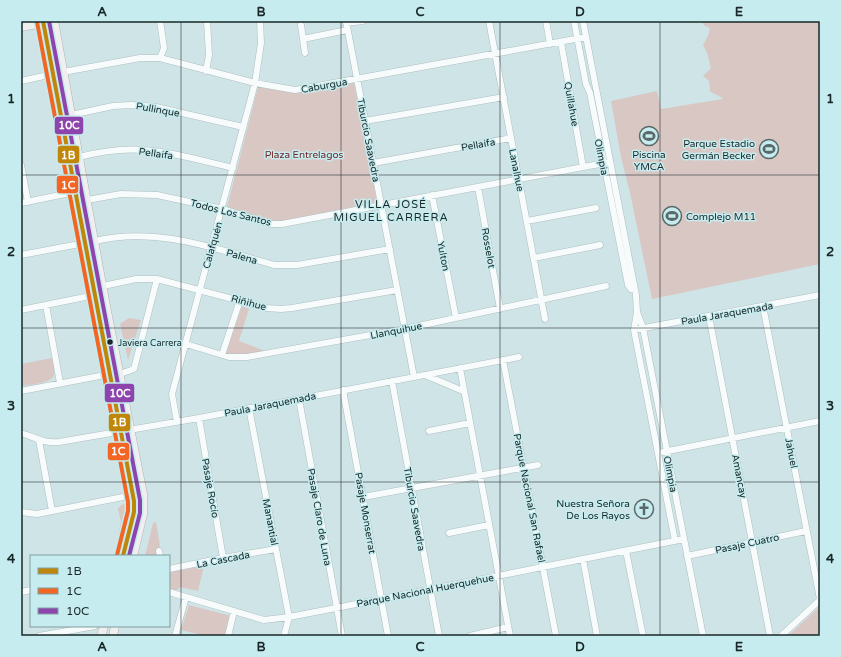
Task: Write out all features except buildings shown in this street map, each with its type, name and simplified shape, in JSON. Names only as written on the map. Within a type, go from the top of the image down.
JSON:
[{"type":"main road","points":[[21,26],[46,21],[53,74],[133,495],[134,512],[123,555]]},
{"type":"main road","points":[[54,21],[144,501],[143,514],[133,555]]},
{"type":"main road","points":[[53,74],[64,75]]},
{"type":"main road","points":[[75,192],[84,185]]},
{"type":"main road","points":[[85,243],[97,250]]},
{"type":"main road","points":[[95,295],[106,301]]},
{"type":"main road","points":[[110,374],[118,363]]},
{"type":"main road","points":[[133,495],[142,488]]},
{"type":"street","points":[[160,21],[164,48],[160,58]]},
{"type":"street","points":[[206,70],[209,49],[207,21]]},
{"type":"street","name":"Calafquén","points":[[177,422],[172,394],[211,247],[223,209],[255,83],[261,43],[260,21]]},
{"type":"street","points":[[303,39],[363,21]]},
{"type":"street","name":"Lanalhue","points":[[489,21],[545,319]]},
{"type":"street","points":[[546,21],[550,44]]},
{"type":"street","name":"Olimpia","points":[[574,21],[586,84],[590,93],[607,162],[635,290],[637,312],[634,330],[675,541]]},
{"type":"street","name":"Olimpia","points":[[583,21],[607,162]]},
{"type":"street","points":[[301,25],[305,53]]},
{"type":"street","name":"Tiburcio Saavedra","points":[[347,25],[414,377]]},
{"type":"street","name":"Caburgua","points":[[64,75],[140,58],[160,58],[255,83],[295,90],[586,37]]},
{"type":"street","name":"Quillahue","points":[[561,42],[584,167]]},
{"type":"street","points":[[21,81],[53,74]]},
{"type":"street","points":[[365,122],[504,97]]},
{"type":"street","name":"Pullinque","points":[[71,115],[113,106],[131,105],[156,108],[243,127]]},
{"type":"street","name":"Pellaifa","points":[[373,163],[511,138]]},
{"type":"street","name":"Pellaifa","points":[[79,157],[121,150],[142,150],[233,168]]},
{"type":"street","name":"Todos Los Santos","points":[[87,200],[121,194],[157,195],[223,209],[270,224],[282,224],[607,162]]},
{"type":"street","points":[[21,165],[28,202]]},
{"type":"street","name":"Rosselot","points":[[478,187],[500,309]]},
{"type":"street","points":[[21,203],[75,192]]},
{"type":"street","name":"Yulton","points":[[432,195],[456,318]]},
{"type":"street","points":[[527,221],[596,208]]},
{"type":"street","name":"Palena","points":[[95,241],[120,236],[150,236],[211,247],[274,265],[283,266],[297,265],[390,249]]},
{"type":"street","points":[[21,255],[85,243]]},
{"type":"street","points":[[534,258],[600,245]]},
{"type":"street","name":"Riñihue","points":[[103,286],[136,279],[158,279],[267,308],[286,309],[397,290]]},
{"type":"street","points":[[120,374],[134,369],[158,279]]},
{"type":"street","name":"Llanquihue","points":[[186,344],[222,355],[236,358],[247,358],[404,329],[606,286]]},
{"type":"street","points":[[21,310],[95,295]]},
{"type":"street","name":"Paula Jaraquemada","points":[[634,330],[820,295]]},
{"type":"street","points":[[222,355],[240,300]]},
{"type":"street","points":[[46,305],[60,383]]},
{"type":"street","name":"Jahuel","points":[[764,306],[820,600]]},
{"type":"street","name":"Olimpia","points":[[637,312],[643,328],[703,636]]},
{"type":"street","name":"Amancay","points":[[709,316],[770,636]]},
{"type":"street","name":"Paula Jaraquemada","points":[[21,433],[39,440],[54,443],[199,418],[519,357]]},
{"type":"street","name":"Parque Nacional San Rafael","points":[[503,360],[556,636]]},
{"type":"street","points":[[460,368],[510,636]]},
{"type":"street","points":[[21,391],[110,374]]},
{"type":"street","points":[[425,375],[464,391]]},
{"type":"street","name":"Tiburcio Saavedra","points":[[392,381],[439,636]]},
{"type":"street","name":"Pasaje Monserrat","points":[[343,390],[388,636]]},
{"type":"street","name":"Pasaje Claro de Luna","points":[[299,399],[342,636]]},
{"type":"street","name":"Manantial","points":[[249,408],[289,617],[284,636]]},
{"type":"street","name":"Pasaje Rocío","points":[[199,418],[223,558]]},
{"type":"street","points":[[658,453],[820,421]]},
{"type":"street","points":[[429,431],[470,423]]},
{"type":"street","points":[[39,440],[52,511]]},
{"type":"street","points":[[363,497],[538,465]]},
{"type":"street","points":[[21,512],[37,514],[133,495]]},
{"type":"street","points":[[449,533],[489,526]]},
{"type":"street","name":"Pasaje Cuatro","points":[[687,556],[806,531]]},
{"type":"street","name":"Parque Nacional Huerquehue","points":[[170,592],[264,620],[336,608],[684,539]]},
{"type":"street","name":"La Cascada","points":[[170,569],[276,549]]},
{"type":"street","points":[[626,551],[643,636]]},
{"type":"street","points":[[583,559],[597,636]]},
{"type":"street","points":[[175,636],[186,597]]},
{"type":"street","points":[[781,636],[820,600]]},
{"type":"street","points":[[228,636],[234,611]]},
{"type":"street","points":[[40,636],[90,627]]},
{"type":"street","points":[[470,636],[508,628]]},
{"type":"green space","points":[[701,21],[820,21],[820,264],[652,299],[621,157],[611,101],[657,91],[661,109],[723,99],[710,91],[709,81],[703,76],[711,68],[703,45],[710,28],[705,26]]},
{"type":"green space","points":[[53,33],[61,73],[56,71],[49,34]]},
{"type":"green space","name":"Plaza Entrelagos","points":[[354,83],[377,202],[283,221],[270,221],[227,207],[258,87],[295,93]]},
{"type":"green space","points":[[62,100],[68,115],[72,135],[75,155],[75,171]]},
{"type":"green space","points":[[242,306],[249,309],[239,341],[265,351],[237,357],[226,353]]},
{"type":"green space","points":[[129,318],[141,320],[128,360],[120,324]]},
{"type":"green space","points":[[52,358],[54,375],[52,378],[40,383],[21,386],[21,364]]},
{"type":"green space","points":[[125,504],[125,520],[120,537],[118,536],[121,522],[118,509],[121,505]]},
{"type":"green space","points":[[156,522],[160,546],[157,552],[158,555],[145,555],[153,523]]},
{"type":"green space","points":[[204,566],[198,591],[180,587],[176,591],[170,589],[170,572]]},
{"type":"green space","points":[[189,605],[231,616],[224,636],[206,636],[181,630]]},
{"type":"green space","points":[[820,606],[820,636],[788,636]]},
{"type":"transit line","name":"1B","points":[[43,21],[134,501],[134,512],[123,555]]},
{"type":"transit line","name":"10C","points":[[49,21],[140,500],[140,513],[129,555]]},
{"type":"transit line","name":"1C","points":[[37,22],[128,502],[128,511],[117,555]]},
{"type":"place","name":"Piscina YMCA","points":[[649,136]]},
{"type":"place","name":"Parque Estadio Germán Becker","points":[[769,149]]},
{"type":"place","name":"Complejo M11","points":[[672,216]]},
{"type":"place","name":"Javiera Carrera","points":[[110,342]]},
{"type":"place","name":"Nuestra Señora De Los Rayos","points":[[644,509]]},
{"type":"district","name":"VILLA JOSÉ MIGUEL CARRERA","points":[[391,210]]}]
